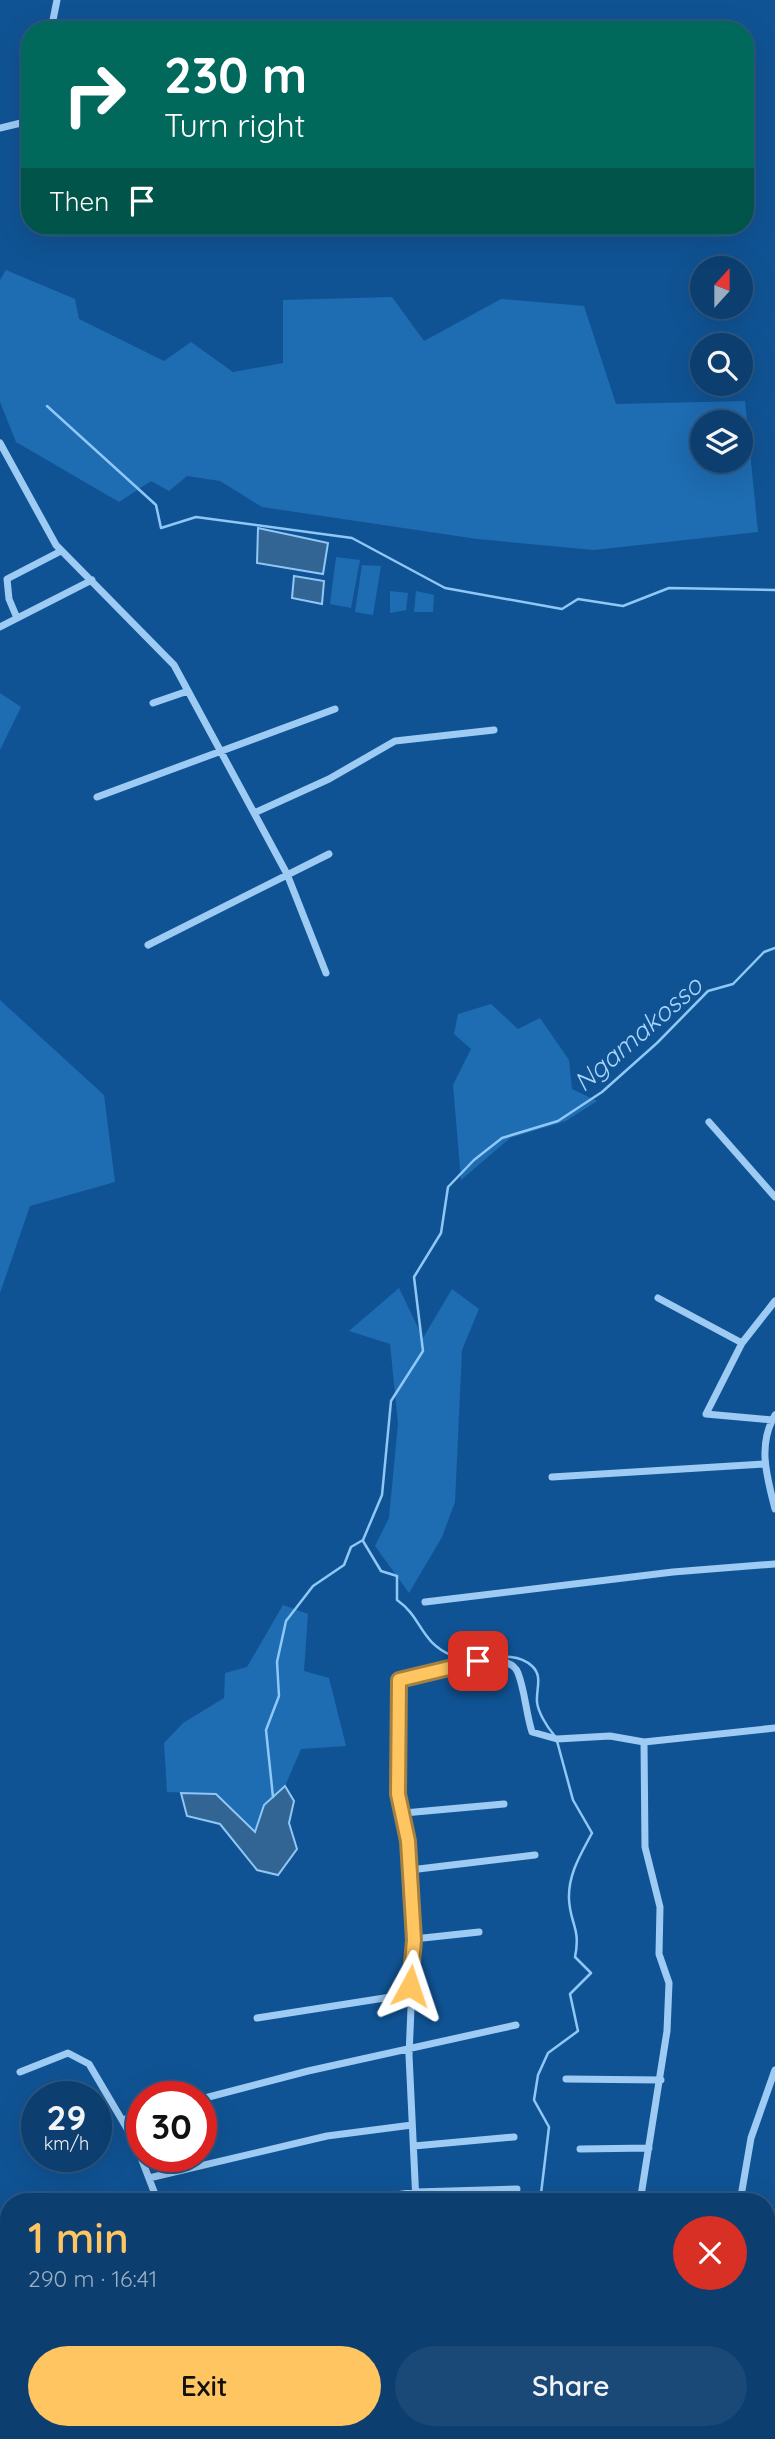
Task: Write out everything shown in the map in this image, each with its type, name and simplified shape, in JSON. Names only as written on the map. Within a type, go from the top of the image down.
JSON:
[{"type":"street","points":[[53,21],[57,0]]},
{"type":"street","points":[[0,128],[21,123]]},
{"type":"street","points":[[1,446],[28,491],[41,521],[61,551],[161,649],[188,691],[287,874],[326,973]]},
{"type":"street","points":[[17,618],[9,599],[7,579],[61,551]]},
{"type":"street","points":[[0,627],[92,580]]},
{"type":"street","points":[[153,703],[188,691]]},
{"type":"street","points":[[97,797],[335,709]]},
{"type":"street","points":[[254,813],[329,779],[395,741],[494,730]]},
{"type":"street","points":[[148,945],[329,854]]},
{"type":"street","points":[[709,1122],[775,1197]]},
{"type":"street","points":[[658,1298],[741,1343]]},
{"type":"street","points":[[775,1301],[741,1343],[706,1414],[774,1417],[765,1435],[765,1464],[775,1509]]},
{"type":"street","points":[[552,1477],[765,1464]]},
{"type":"street","points":[[425,1602],[673,1572],[775,1564]]},
{"type":"street","points":[[416,2192],[409,2050],[414,1940],[404,1813],[398,1794],[399,1680],[461,1663],[495,1659],[509,1663],[517,1671],[532,1732],[557,1739],[610,1736],[644,1742],[775,1728]]},
{"type":"street","points":[[642,2193],[660,2080],[669,1983],[659,1954],[660,1907],[645,1847],[644,1742]]},
{"type":"street","points":[[404,1813],[504,1804]]},
{"type":"street","points":[[410,1870],[535,1855]]},
{"type":"street","points":[[414,1940],[480,1932]]},
{"type":"street","points":[[257,2018],[410,1994]]},
{"type":"street","points":[[217,2095],[516,2025]]},
{"type":"street","points":[[20,2072],[65,2053],[84,2059],[122,2120],[155,2193]]},
{"type":"street","points":[[742,2193],[751,2138],[775,2070]]},
{"type":"street","points":[[566,2079],[660,2080]]},
{"type":"street","points":[[122,2120],[126,2119]]},
{"type":"street","points":[[149,2178],[327,2136],[412,2125]]},
{"type":"street","points":[[414,2146],[514,2137]]},
{"type":"street","points":[[580,2149],[649,2148]]},
{"type":"street","points":[[409,2193],[517,2189]]},
{"type":"shaded area","points":[[6,270],[75,299],[79,319],[164,361],[191,342],[233,372],[283,363],[283,300],[392,297],[424,341],[501,299],[584,306],[616,404],[745,401],[746,410],[690,410],[690,473],[752,473],[758,532],[594,550],[477,539],[262,507],[220,481],[187,476],[169,491],[151,481],[119,502],[16,442],[0,402],[0,280]]},
{"type":"shaded area","points":[[258,528],[328,543],[323,574],[257,563]]},
{"type":"shaded area","points":[[336,557],[360,560],[351,608],[330,604]]},
{"type":"shaded area","points":[[362,565],[381,566],[373,615],[355,612]]},
{"type":"shaded area","points":[[294,576],[324,581],[322,604],[292,598]]},
{"type":"shaded area","points":[[390,591],[408,593],[406,610],[390,613]]},
{"type":"shaded area","points":[[416,591],[434,595],[433,612],[414,612]]},
{"type":"shaded area","points":[[0,693],[21,707],[0,750]]},
{"type":"shaded area","points":[[0,1000],[104,1095],[115,1182],[30,1206],[0,1293]]},
{"type":"shaded area","points":[[491,1004],[518,1029],[540,1018],[569,1060],[572,1089],[597,1101],[566,1121],[510,1138],[461,1180],[453,1085],[471,1049],[454,1034],[458,1014]]},
{"type":"shaded area","points":[[399,1288],[423,1338],[452,1289],[479,1309],[462,1350],[455,1502],[442,1537],[409,1593],[375,1546],[389,1518],[398,1423],[390,1344],[349,1331]]},
{"type":"shaded area","points":[[283,1605],[308,1614],[304,1671],[329,1678],[346,1746],[301,1749],[285,1786],[264,1805],[255,1833],[216,1794],[167,1792],[164,1743],[183,1723],[224,1698],[225,1673],[247,1667]]},
{"type":"shaded area","points":[[285,1786],[294,1801],[289,1823],[297,1849],[278,1875],[257,1870],[220,1824],[187,1816],[181,1793],[216,1794],[255,1832],[264,1805]]},
{"type":"waterway","points":[[47,406],[156,505],[161,528],[196,517],[352,538],[445,588],[562,609],[578,599],[623,606],[669,588],[775,590]]},
{"type":"waterway","name":"Ngamakosso","points":[[273,1797],[266,1730],[279,1696],[277,1662],[286,1621],[313,1586],[344,1565],[351,1547],[363,1540],[382,1495],[391,1401],[423,1351],[414,1277],[441,1233],[448,1187],[474,1160],[502,1138],[558,1121],[602,1092],[657,1043],[708,991],[733,984],[764,952],[775,948]]},
{"type":"waterway","points":[[363,1541],[381,1571],[397,1576],[397,1600],[412,1614],[427,1637],[442,1650],[453,1656],[472,1659],[514,1657],[532,1666],[538,1678],[539,1710],[554,1735]]},
{"type":"waterway","points":[[541,2193],[549,2127],[534,2100],[538,2075],[548,2053],[578,2031],[570,1994],[591,1973],[575,1957],[577,1939],[569,1890],[573,1873],[592,1833],[573,1800],[557,1741]]},
{"type":"route","points":[[410,1986],[414,1940],[408,1841],[398,1794],[396,1747],[399,1680],[478,1661]]}]
